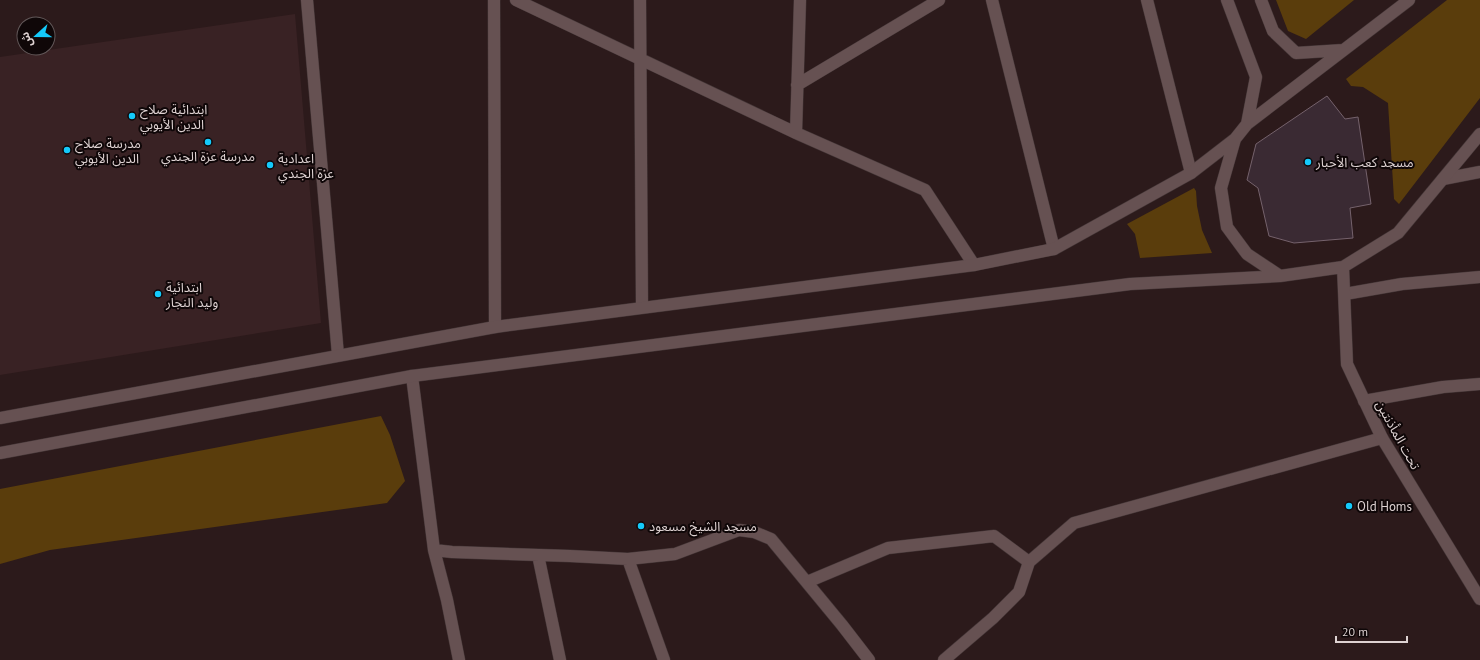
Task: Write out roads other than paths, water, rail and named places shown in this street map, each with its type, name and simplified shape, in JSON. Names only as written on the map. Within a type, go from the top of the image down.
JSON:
[{"type":"street","points":[[307,0],[338,355]]},
{"type":"street","points":[[494,0],[495,327]]},
{"type":"street","points":[[516,0],[796,133],[925,190],[974,265]]},
{"type":"street","points":[[640,0],[642,307]]},
{"type":"street","points":[[796,133],[800,0]]},
{"type":"street","points":[[797,85],[939,0]]},
{"type":"street","points":[[992,0],[1054,249]]},
{"type":"street","points":[[1147,0],[1192,173]]},
{"type":"street","points":[[1227,0],[1256,77],[1247,124]]},
{"type":"street","points":[[1261,0],[1273,31],[1296,54],[1342,50]]},
{"type":"street","points":[[0,418],[495,327],[974,265],[1054,249],[1192,173],[1235,139],[1247,124],[1409,0]]},
{"type":"street","points":[[0,453],[412,376],[1130,284],[1280,276],[1343,267],[1398,233],[1480,134]]},
{"type":"street","points":[[1235,139],[1221,188],[1227,227],[1248,254],[1280,276]]},
{"type":"street","points":[[1443,178],[1480,172]]},
{"type":"street","name":"تحت المأذنتين","points":[[1343,267],[1347,364],[1382,438],[1480,599]]},
{"type":"street","points":[[1344,294],[1402,284],[1480,277]]},
{"type":"street","points":[[412,376],[434,550],[447,600],[459,660]]},
{"type":"street","points":[[1364,401],[1443,387],[1480,384]]},
{"type":"street","points":[[944,660],[993,618],[1019,592],[1029,562],[1074,523],[1382,438]]},
{"type":"street","points":[[434,550],[628,559],[675,554],[739,530],[754,532],[772,540],[869,660]]},
{"type":"street","points":[[807,582],[888,548],[994,536],[1029,562]]},
{"type":"street","points":[[538,555],[560,660]]},
{"type":"street","points":[[628,559],[664,660]]},
{"type":"place","name":"ابتدائية صلاح الدين الأيوبي","points":[[132,116]]},
{"type":"place","name":"مدرسة عزة الجندي","points":[[208,142]]},
{"type":"place","name":"مدرسة صلاح الدين الأيوبي","points":[[67,150]]},
{"type":"place","name":"مسجد كعب الأحبار","points":[[1308,162]]},
{"type":"place","name":"اعدادية عزة الجندي","points":[[270,165]]},
{"type":"place","name":"ابتدائية وليد النجار","points":[[158,294]]},
{"type":"place","name":"Old Homs","points":[[1349,506]]},
{"type":"place","name":"مسجد الشيخ مسعود","points":[[641,526]]}]
